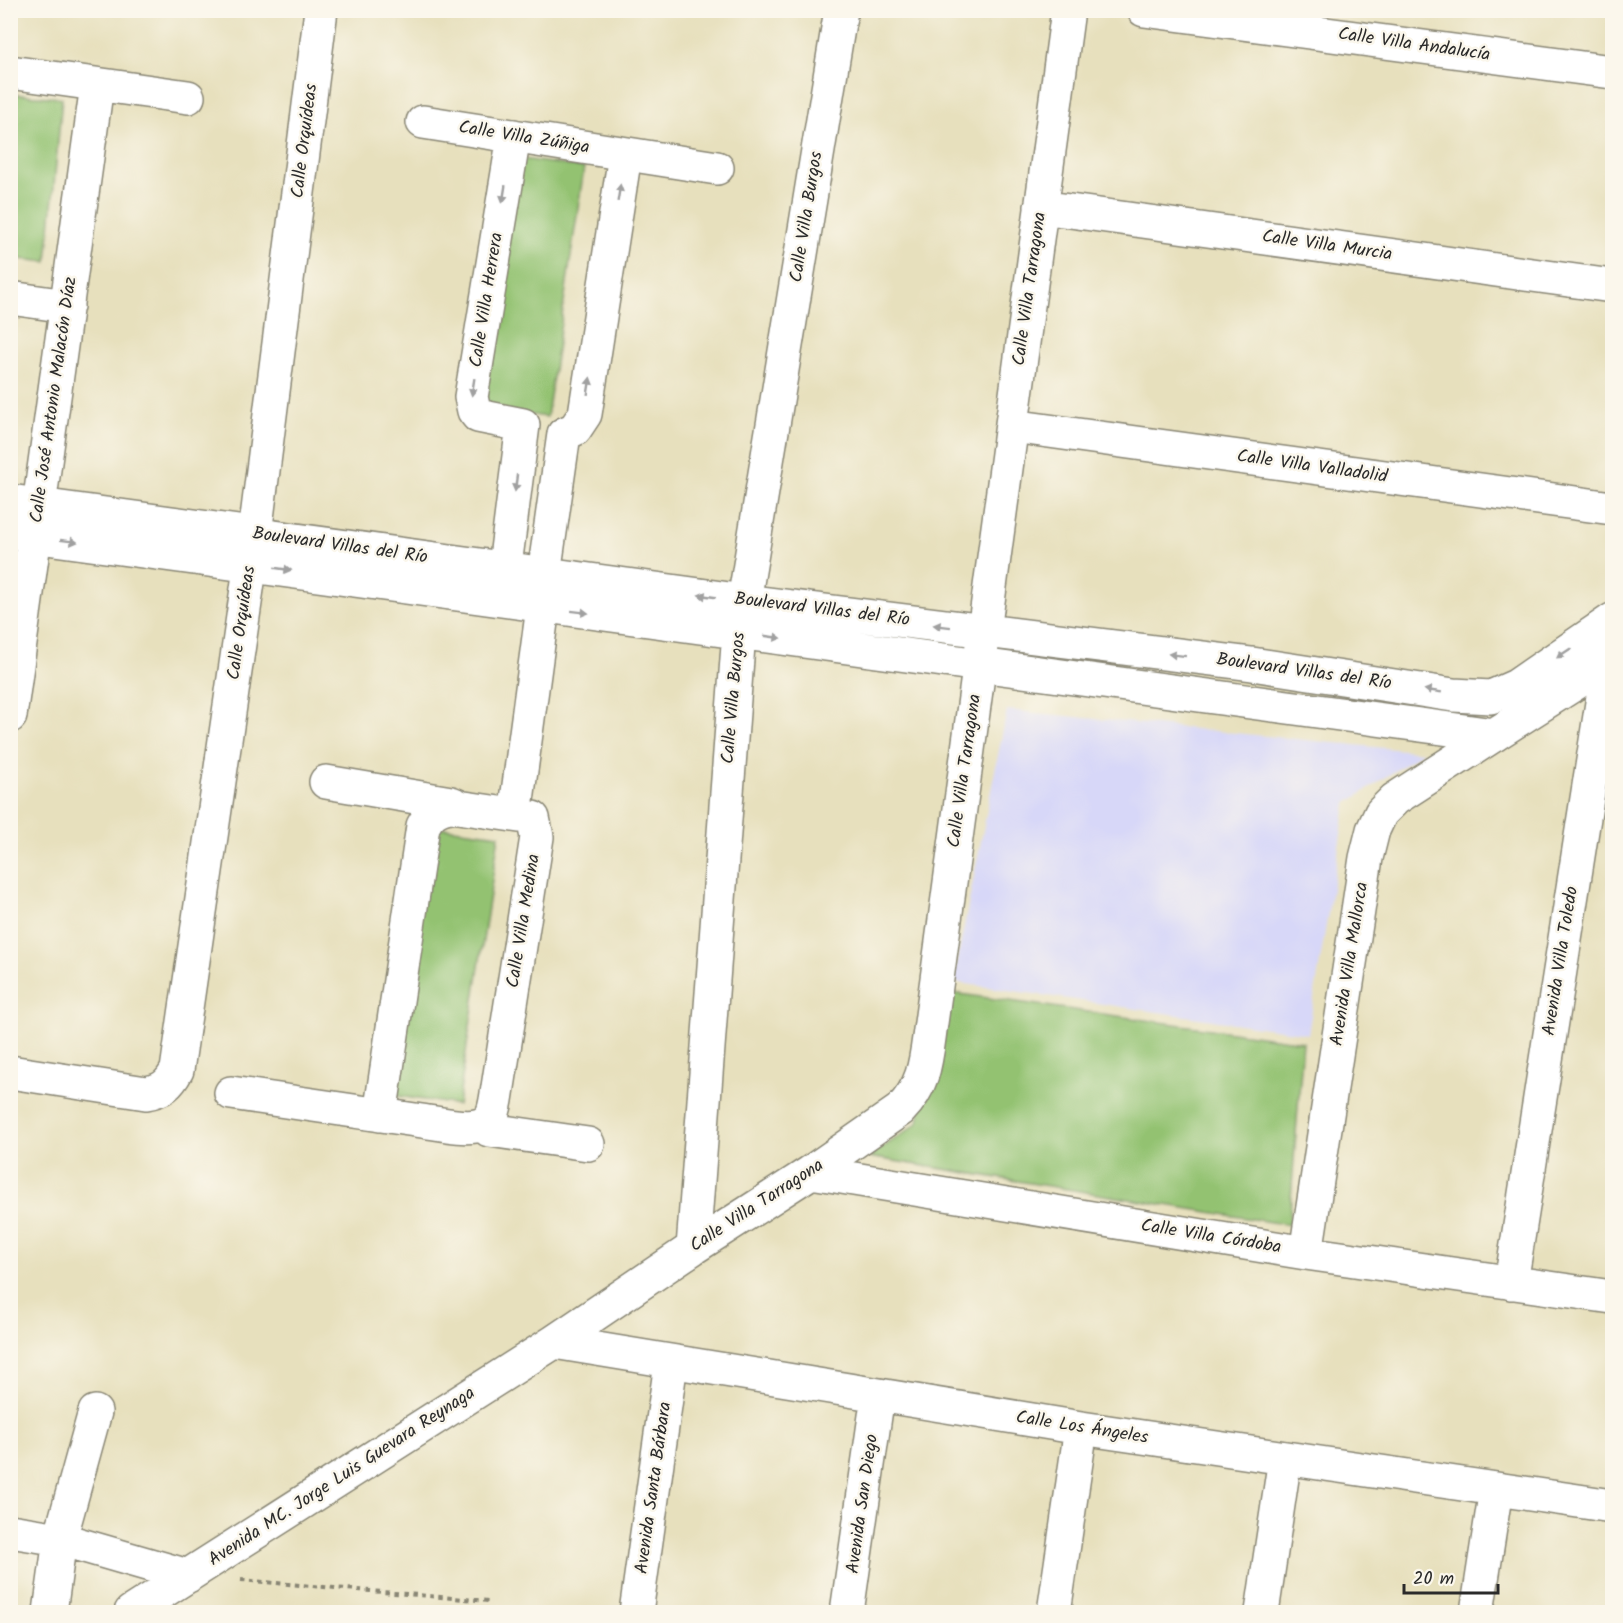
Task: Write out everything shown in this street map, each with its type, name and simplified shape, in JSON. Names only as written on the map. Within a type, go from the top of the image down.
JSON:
[{"type":"street","name":"Calle Orquídeas","points":[[10,1072],[146,1093],[161,1090],[169,1085],[177,1070],[253,549],[321,10]]},
{"type":"street","name":"Calle Villa Burgos","points":[[693,1248],[739,632],[841,10]]},
{"type":"street","name":"Calle Villa Tarragona","points":[[554,1342],[811,1172],[900,1110],[911,1099],[918,1087],[923,1072],[931,1023],[1068,10]]},
{"type":"street","name":"Calle Villa Andalucía","points":[[1144,10],[1612,72]]},
{"type":"street","points":[[10,72],[188,97]]},
{"type":"street","name":"Calle José Antonio Malacón Díaz","points":[[10,716],[24,519],[67,306],[97,85]]},
{"type":"street","name":"Calle Villa Zúñiga","points":[[423,122],[717,168]]},
{"type":"street","name":"Calle Villa Herrera","points":[[503,585],[523,425],[478,416],[474,411],[471,397],[514,136]]},
{"type":"street","points":[[514,815],[564,434],[575,429],[585,414],[625,155]]},
{"type":"street","name":"Calle Villa Murcia","points":[[1041,207],[1612,286]]},
{"type":"street","points":[[10,298],[67,306]]},
{"type":"street","name":"Calle Villa Valladolid","points":[[1012,426],[1612,508]]},
{"type":"street","name":"Boulevard Villas del Río","points":[[24,519],[503,585],[543,607],[1494,735]]},
{"type":"street","name":"Boulevard Villas del Río","points":[[503,585],[544,574],[1252,664],[1453,695],[1491,697],[1516,686],[1612,620]]},
{"type":"street","points":[[1494,735],[1611,654]]},
{"type":"street","name":"Avenida Villa Toledo","points":[[1511,1282],[1611,654]]},
{"type":"street","name":"Avenida Villa Mallorca","points":[[1306,1253],[1372,830],[1381,813],[1395,799],[1494,735]]},
{"type":"street","name":"Calle Villa Medina","points":[[326,782],[533,818],[537,837],[490,1112]]},
{"type":"street","points":[[380,1115],[423,825],[427,818],[439,808],[459,806]]},
{"type":"street","points":[[231,1093],[473,1127],[490,1112]]},
{"type":"street","points":[[490,1112],[489,1130],[588,1144]]},
{"type":"street","name":"Calle Villa Córdoba","points":[[811,1172],[1306,1253],[1612,1297]]},
{"type":"street","name":"Calle Los Ángeles","points":[[554,1342],[671,1363],[1081,1428],[1612,1506]]},
{"type":"street","name":"Avenida MC. Jorge Luis Guevara Reynaga","points":[[131,1612],[554,1342]]},
{"type":"street","name":"Avenida Santa Bárbara","points":[[636,1612],[671,1363]]},
{"type":"street","name":"Avenida San Diego","points":[[847,1612],[878,1395]]},
{"type":"street","points":[[50,1612],[60,1539],[94,1412]]},
{"type":"street","points":[[1054,1612],[1081,1428]]},
{"type":"street","points":[[1262,1612],[1285,1458]]},
{"type":"street","points":[[1477,1612],[1496,1489]]},
{"type":"street","points":[[10,1531],[60,1539],[188,1576]]},
{"type":"path","points":[[188,1576],[488,1601]]},
{"type":"shaded area","points":[[1007,710],[1423,752],[1346,804],[1308,1034],[953,982]]},
{"type":"green space","points":[[10,94],[62,98],[47,262],[11,258]]},
{"type":"green space","points":[[510,157],[584,168],[547,417],[473,407]]},
{"type":"green space","points":[[431,826],[499,835],[458,1105],[392,1095]]},
{"type":"green space","points":[[938,991],[1303,1042],[1289,1225],[869,1157],[918,1123]]}]
